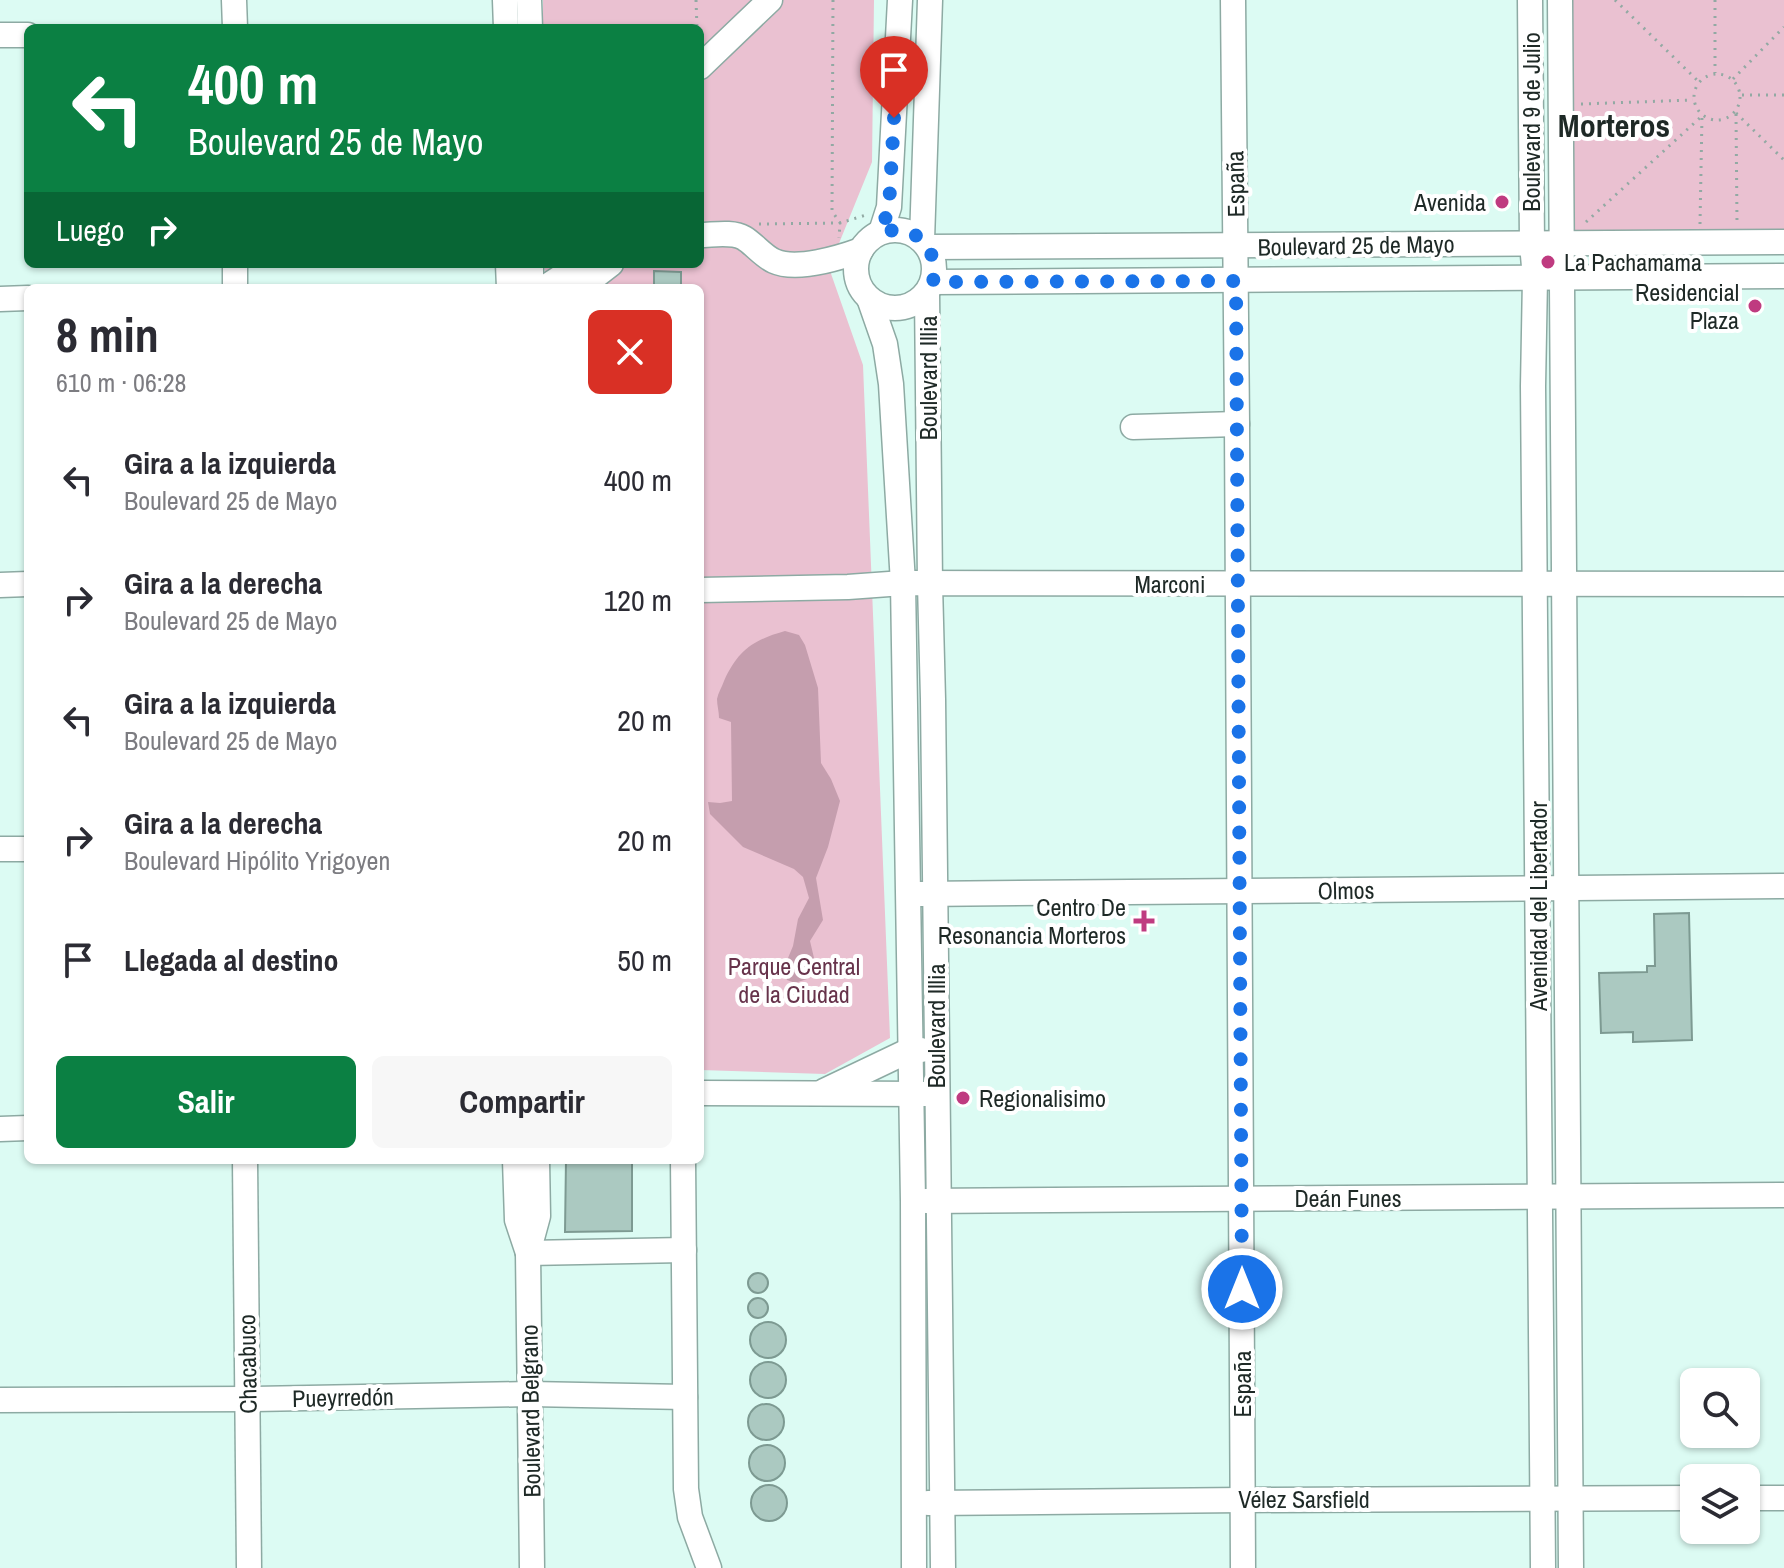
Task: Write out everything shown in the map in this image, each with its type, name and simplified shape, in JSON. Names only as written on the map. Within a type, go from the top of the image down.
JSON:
[{"type":"street","points":[[234,0],[235,24]]},
{"type":"street","points":[[505,0],[506,24]]},
{"type":"street","points":[[529,0],[530,24]]},
{"type":"street","points":[[704,63],[770,0]]},
{"type":"street","points":[[704,235],[737,235],[774,261],[786,264],[809,263],[849,254],[881,232],[889,207],[900,0]]},
{"type":"street","points":[[930,0],[925,244],[933,258],[935,270],[930,287]]},
{"type":"street","name":"España","points":[[1233,0],[1243,1568]]},
{"type":"street","name":"Boulevard 9 de Julio","points":[[1530,0],[1532,244]]},
{"type":"street","name":"Boulevard 9 de Julio","points":[[1560,0],[1562,244]]},
{"type":"street","points":[[0,35],[24,35]]},
{"type":"street","name":"Boulevard 25 de Mayo","points":[[881,232],[903,230],[925,244],[1236,247],[1784,242]]},
{"type":"street","name":"Avenidad del Libertador","points":[[1532,244],[1535,278],[1543,1568]]},
{"type":"street","name":"Avenidad del Libertador","points":[[1562,244],[1571,1568]]},
{"type":"street","name":"Boulevard 25 de Mayo","points":[[704,250],[737,253],[771,276],[786,279],[833,275],[845,277],[882,307],[894,309],[919,301],[930,287],[1784,276]]},
{"type":"street","points":[[849,254],[856,260],[855,271],[864,292]]},
{"type":"street","points":[[550,284],[575,268]]},
{"type":"street","points":[[585,284],[606,268]]},
{"type":"street","name":"Boulevard Illia","points":[[930,287],[930,584],[943,1568]]},
{"type":"street","name":"Boulevard Illia","points":[[864,292],[885,344],[891,384],[903,583],[913,1201],[914,1568]]},
{"type":"street","points":[[0,299],[24,298]]},
{"type":"street","points":[[0,312],[24,312]]},
{"type":"street","points":[[1133,427],[1237,424]]},
{"type":"street","name":"Marconi","points":[[704,590],[903,583],[1784,584]]},
{"type":"street","points":[[0,585],[24,584]]},
{"type":"street","points":[[0,849],[24,849]]},
{"type":"street","name":"Olmos","points":[[909,894],[1784,886]]},
{"type":"street","points":[[818,1094],[910,1050],[936,1050]]},
{"type":"street","points":[[704,1093],[937,1095]]},
{"type":"street","points":[[0,1129],[24,1128]]},
{"type":"street","name":"Chacabuco","points":[[245,1164],[249,1568]]},
{"type":"street","name":"Boulevard Belgrano","points":[[515,1164],[517,1220],[528,1253]]},
{"type":"street","name":"Boulevard Belgrano","points":[[532,1568],[528,1253],[538,1216],[537,1164]]},
{"type":"street","points":[[683,1164],[686,1489],[690,1517],[709,1568]]},
{"type":"street","name":"Deán Funes","points":[[913,1201],[1784,1195]]},
{"type":"street","points":[[528,1253],[684,1250]]},
{"type":"street","name":"Pueyrredón","points":[[0,1400],[530,1394],[685,1397]]},
{"type":"street","name":"Vélez Sarsfield","points":[[914,1504],[1680,1498]]},
{"type":"street","points":[[1760,1498],[1784,1498]]},
{"type":"path","points":[[696,0],[697,24]]},
{"type":"path","points":[[833,0],[832,211],[840,223],[849,254]]},
{"type":"path","points":[[1615,0],[1699,82]]},
{"type":"path","points":[[1715,0],[1715,73]]},
{"type":"path","points":[[1733,79],[1784,27]]},
{"type":"path","points":[[1700,243],[1702,116],[1693,100],[1699,82],[1715,73],[1733,79],[1742,95],[1736,113],[1737,242]]},
{"type":"path","points":[[1742,95],[1784,95]]},
{"type":"path","points":[[1561,104],[1693,100]]},
{"type":"path","points":[[1702,116],[1720,122],[1736,113]]},
{"type":"path","points":[[1736,113],[1784,160]]},
{"type":"path","points":[[1585,223],[1702,116]]},
{"type":"path","points":[[747,224],[840,223],[889,207]]},
{"type":"green space","name":"Parque Central de la Ciudad","points":[[543,0],[874,0],[872,162],[829,268],[863,365],[890,1038],[825,1074],[704,1070],[704,284],[545,284],[545,268],[704,268],[704,24],[543,24]]},
{"type":"green space","points":[[1560,0],[1784,0],[1784,242],[1562,244]]},
{"type":"shaded area","points":[[785,631],[799,635],[805,645],[818,688],[821,763],[840,801],[816,878],[823,920],[810,941],[814,958],[807,979],[795,983],[787,980],[783,970],[793,946],[798,919],[809,898],[803,877],[794,869],[743,847],[710,814],[708,802],[732,801],[731,722],[719,718],[718,694],[741,654],[764,638]]},
{"type":"building","points":[[654,271],[681,272],[681,284],[654,284]]},
{"type":"building","points":[[1689,913],[1692,1040],[1633,1042],[1633,1032],[1601,1033],[1599,973],[1647,972],[1647,966],[1655,966],[1654,914]]},
{"type":"building","points":[[566,1164],[632,1164],[632,1231],[565,1232]]},
{"type":"building","points":[[754,1273],[762,1273],[768,1283],[762,1293],[754,1293],[748,1287],[748,1279]]},
{"type":"building","points":[[754,1298],[762,1298],[768,1308],[762,1318],[754,1318],[748,1312],[748,1304]]},
{"type":"building","points":[[768,1322],[781,1327],[786,1340],[781,1353],[768,1358],[755,1353],[750,1340],[755,1327]]},
{"type":"building","points":[[768,1362],[781,1367],[786,1380],[781,1393],[768,1398],[755,1393],[750,1380],[755,1367]]},
{"type":"building","points":[[766,1404],[779,1409],[784,1422],[779,1435],[766,1440],[753,1435],[748,1422],[753,1409]]},
{"type":"building","points":[[767,1445],[780,1450],[785,1463],[780,1476],[767,1481],[754,1476],[749,1463],[754,1450]]},
{"type":"building","points":[[769,1485],[781,1491],[787,1503],[781,1515],[769,1521],[757,1515],[751,1503],[757,1491]]},
{"type":"place","name":"Avenida","points":[[1502,202]]},
{"type":"place","name":"La Pachamama","points":[[1548,262]]},
{"type":"place","name":"Residencial Plaza","points":[[1755,306]]},
{"type":"place","name":"Centro De Resonancia Morteros","points":[[1144,921]]},
{"type":"place","name":"Regionalisimo","points":[[963,1098]]},
{"type":"district","name":"Morteros","points":[[1614,125]]},
{"type":"route","points":[[894,118],[889,207],[881,232],[903,230],[922,240],[933,258],[933,282],[1236,281],[1242,1289]]}]
